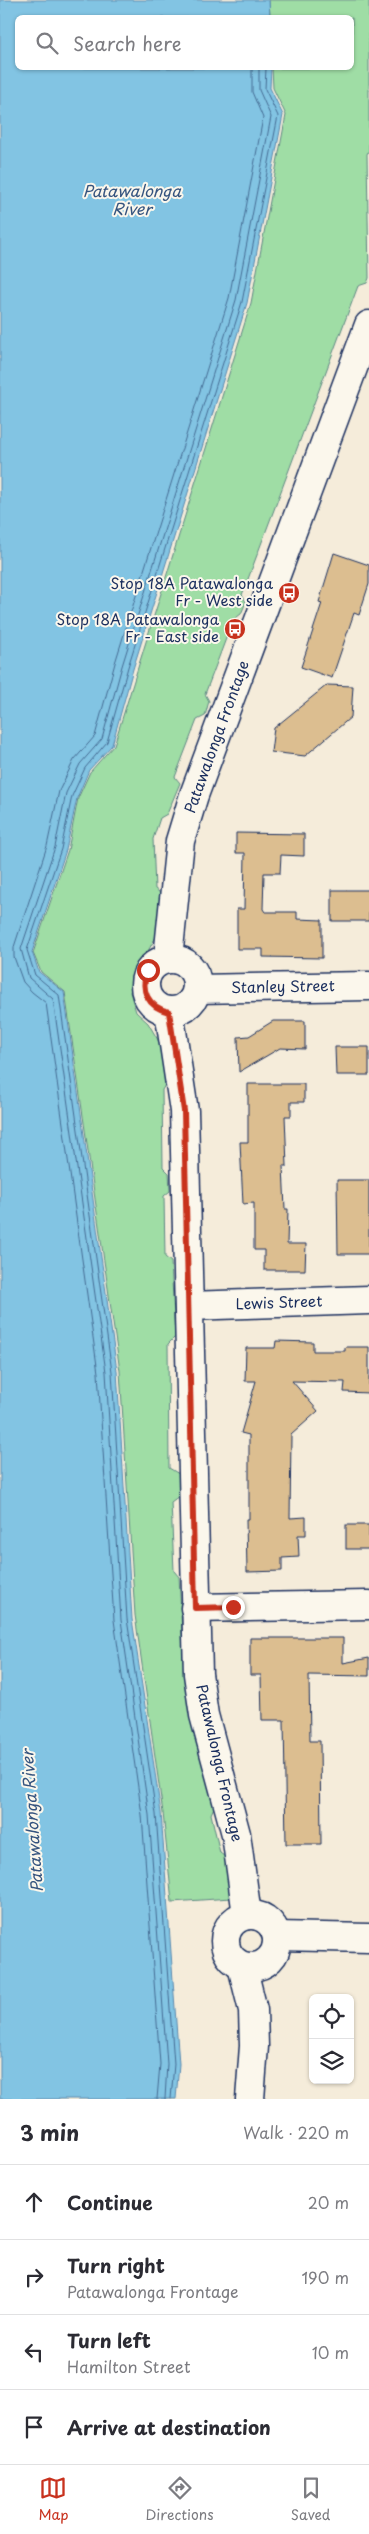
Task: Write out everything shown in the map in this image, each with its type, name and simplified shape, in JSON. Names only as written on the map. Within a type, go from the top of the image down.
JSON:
[{"type":"street","name":"Patawalonga Frontage","points":[[168,958],[180,841],[194,795],[369,325]]},
{"type":"street","points":[[168,958],[176,959],[190,967],[197,981],[195,996],[184,1008],[169,1012],[161,1010],[149,1000],[144,985],[145,978],[154,964],[168,958]]},
{"type":"street","name":"Stanley Street","points":[[197,989],[369,986]]},
{"type":"street","name":"Patawalonga Frontage","points":[[169,1012],[184,1111],[198,1674],[204,1714],[236,1834],[247,1915]]},
{"type":"street","name":"Lewis Street","points":[[190,1306],[369,1300]]},
{"type":"street","points":[[195,1608],[369,1605]]},
{"type":"street","points":[[247,1915],[264,1918],[271,1924],[277,1936],[277,1948],[266,1963],[252,1968],[242,1966],[228,1953],[225,1945],[226,1934],[230,1925],[247,1915]]},
{"type":"street","points":[[277,1936],[369,1938]]},
{"type":"street","points":[[242,1966],[254,2010],[254,2046],[250,2099]]},
{"type":"green space","points":[[269,0],[369,0],[369,150],[367,154],[369,278],[367,283],[358,286],[242,595],[246,602],[241,614],[233,620],[205,694],[209,701],[205,716],[197,720],[175,777],[180,783],[167,814],[160,818],[153,839],[155,889],[163,895],[158,933],[137,971],[130,992],[136,1012],[148,1023],[158,1040],[167,1065],[168,1080],[162,1090],[163,1167],[169,1173],[170,1191],[164,1196],[165,1257],[171,1262],[175,1337],[168,1344],[169,1468],[179,1474],[179,1496],[171,1502],[174,1571],[179,1577],[185,1686],[215,1805],[211,1814],[220,1853],[228,1859],[231,1898],[172,1902],[163,1813],[135,1615],[120,1371],[65,992],[41,972],[33,953],[68,850],[78,798],[90,772],[114,745],[251,303],[286,115],[273,88],[272,70],[354,70],[354,15],[270,15]]},
{"type":"water","name":"Patawalonga River","points":[[0,0],[269,0],[270,15],[15,15],[15,70],[271,70],[270,88],[283,115],[247,303],[133,669],[112,745],[89,770],[77,798],[66,850],[32,952],[39,972],[64,992],[117,1371],[132,1619],[161,1813],[179,2064],[176,2099],[0,2099]]},
{"type":"building","points":[[334,553],[369,565],[369,584],[359,615],[354,613],[332,678],[301,667],[322,603],[319,602]]},
{"type":"building","points":[[327,685],[353,686],[351,717],[305,756],[271,752],[274,728]]},
{"type":"building","points":[[236,833],[304,834],[304,856],[281,855],[280,873],[264,873],[263,909],[265,912],[297,912],[297,919],[322,920],[322,958],[263,957],[263,949],[237,949],[237,909],[244,909],[245,853],[236,853]]},
{"type":"building","points":[[332,890],[369,890],[369,921],[332,921]]},
{"type":"building","points":[[273,1021],[305,1021],[305,1049],[280,1048],[239,1072],[238,1037],[249,1036]]},
{"type":"building","points":[[335,1047],[369,1047],[369,1075],[336,1075]]},
{"type":"building","points":[[248,1084],[304,1084],[304,1102],[291,1102],[291,1116],[285,1116],[287,1166],[283,1166],[285,1209],[288,1209],[287,1244],[306,1244],[305,1270],[264,1270],[264,1250],[254,1250],[254,1203],[243,1204],[240,1142],[248,1142]]},
{"type":"building","points":[[337,1180],[369,1180],[369,1254],[338,1254]]},
{"type":"building","points":[[276,1341],[313,1342],[313,1351],[345,1351],[345,1347],[369,1347],[369,1393],[344,1392],[345,1382],[292,1381],[318,1411],[291,1435],[290,1518],[306,1517],[306,1535],[298,1535],[299,1557],[282,1558],[282,1571],[247,1572],[246,1519],[249,1519],[249,1435],[241,1433],[256,1381],[245,1381],[246,1348],[275,1348]]},
{"type":"building","points":[[346,1525],[369,1525],[369,1549],[346,1549]]},
{"type":"building","points":[[250,1638],[343,1638],[343,1663],[369,1658],[369,1676],[309,1675],[310,1741],[320,1741],[321,1844],[286,1844],[284,1720],[262,1720],[261,1675],[250,1675]]},
{"type":"place","name":"Stop 18A Patawalonga Fr - West side","points":[[289,593]]},
{"type":"place","name":"Stop 18A Patawalonga Fr - East side","points":[[235,629]]},
{"type":"route","points":[[148,970],[144,985],[145,993],[154,1006],[169,1012],[184,1111],[190,1306],[195,1608],[233,1607]]}]
